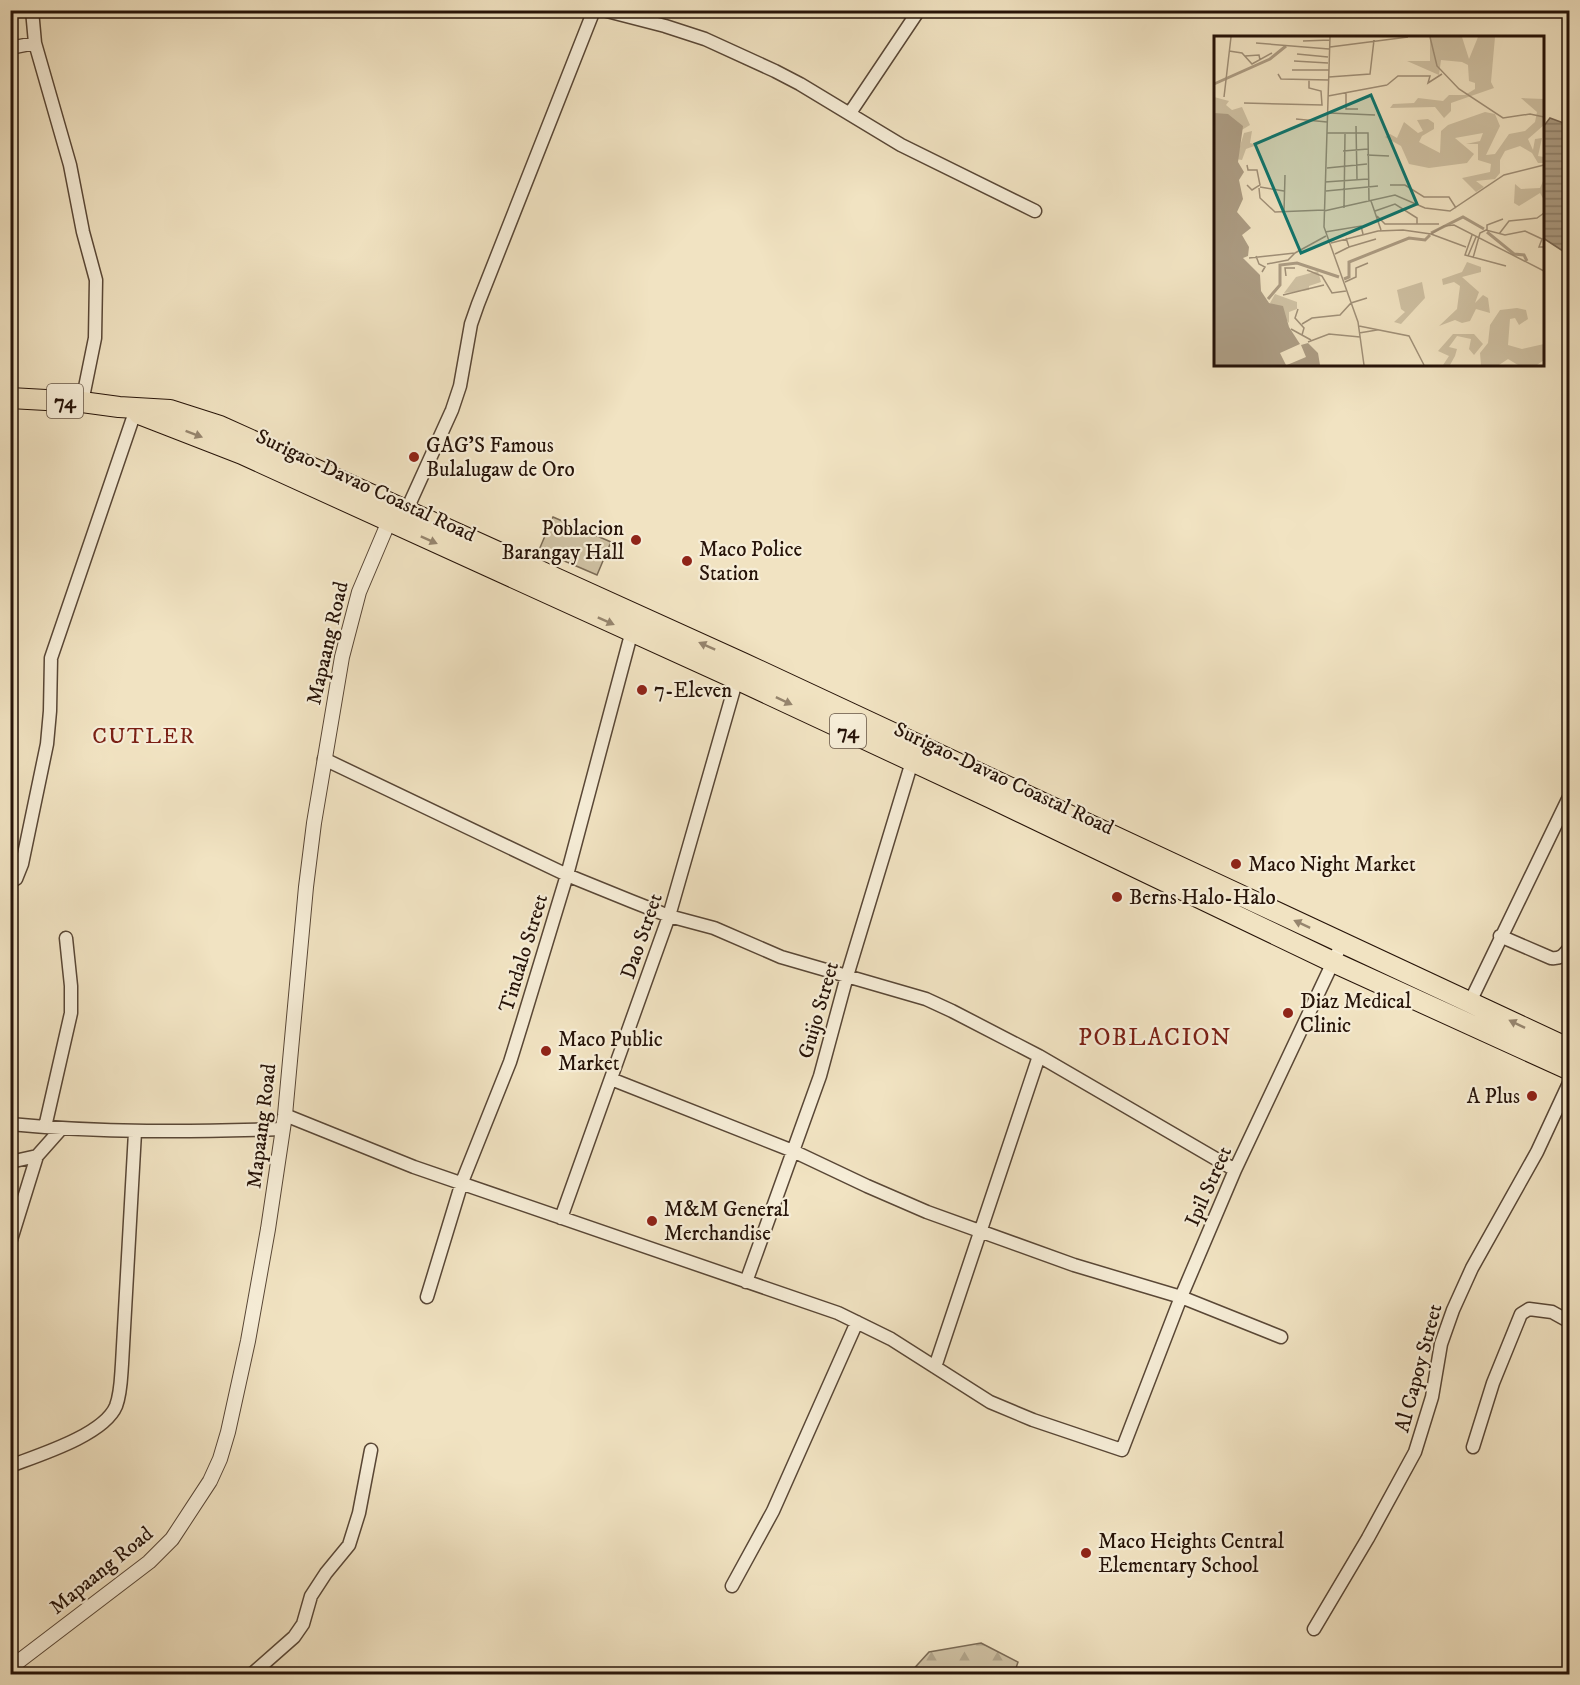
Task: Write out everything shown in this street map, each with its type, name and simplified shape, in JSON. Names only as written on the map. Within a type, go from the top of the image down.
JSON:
[{"type":"highway","name":"Surigao-Davao Coastal Road","points":[[10,398],[82,402],[127,410],[170,410],[194,417],[287,456],[397,517],[740,671],[915,753],[1342,943],[1569,1049]]},
{"type":"highway","name":"Surigao-Davao Coastal Road","points":[[915,753],[1333,962],[1569,1070]]},
{"type":"street","points":[[32,10],[35,43],[70,165],[83,232],[96,280],[95,338],[82,402]]},
{"type":"street","points":[[397,517],[455,402],[477,304],[594,10]]},
{"type":"street","points":[[603,10],[705,39],[792,80],[901,145],[1035,211]]},
{"type":"street","points":[[850,113],[919,10]]},
{"type":"street","points":[[10,48],[35,43]]},
{"type":"street","points":[[10,881],[16,879],[22,864],[31,814],[42,774],[50,711],[51,658],[127,410]]},
{"type":"street","name":"Mapaang Road","points":[[10,1668],[149,1562],[172,1539],[210,1481],[220,1459],[248,1341],[268,1229],[284,1122],[306,887],[324,759],[342,657],[351,618],[367,569],[397,517]]},
{"type":"street","name":"Tindalo Street","points":[[427,1297],[462,1182],[510,1062],[567,875],[634,624]]},
{"type":"street","name":"Dao Street","points":[[561,1218],[669,916],[740,671]]},
{"type":"street","name":"Guijo Street","points":[[746,1282],[820,1076],[847,976],[915,753]]},
{"type":"street","points":[[324,759],[567,875],[669,916],[714,928],[781,957],[926,999],[1039,1056],[1235,1170]]},
{"type":"street","points":[[1470,1002],[1569,795]]},
{"type":"street","points":[[1500,936],[1551,958],[1558,959],[1563,956],[1569,947]]},
{"type":"street","points":[[45,1127],[71,1013],[66,938]]},
{"type":"street","name":"Ipil Street","points":[[935,1367],[973,1393],[1007,1410],[1122,1450],[1181,1297],[1235,1170],[1342,943]]},
{"type":"street","points":[[10,1124],[135,1132],[284,1122],[838,1313],[891,1339],[935,1367],[1039,1056]]},
{"type":"street","points":[[611,1079],[793,1151],[927,1212],[1074,1266],[1181,1297],[1281,1337]]},
{"type":"street","name":"Al Capoy Street","points":[[1314,1629],[1368,1538],[1415,1452],[1432,1397],[1441,1344],[1453,1310],[1472,1268],[1538,1152],[1569,1081]]},
{"type":"street","points":[[10,1243],[37,1156],[61,1129]]},
{"type":"street","points":[[10,1466],[85,1435],[101,1423],[115,1407],[122,1364],[135,1132]]},
{"type":"street","points":[[10,1162],[37,1156]]},
{"type":"street","points":[[1473,1447],[1493,1383],[1521,1314],[1529,1309],[1552,1312],[1569,1322]]},
{"type":"street","points":[[732,1586],[773,1511],[857,1322]]},
{"type":"street","points":[[252,1674],[294,1637],[303,1624],[311,1596],[349,1545],[359,1513],[371,1450]]},
{"type":"green space","points":[[553,517],[611,542],[597,575],[539,550]]},
{"type":"green space","points":[[981,1643],[1018,1662],[1014,1674],[909,1674],[929,1652]]},
{"type":"shaded area","points":[[1550,118],[1569,125],[1569,255],[1544,239],[1544,126]]},
{"type":"place","name":"GAG'S Famous Bulalugaw de Oro","points":[[414,457]]},
{"type":"place","name":"Poblacion Barangay Hall","points":[[636,540]]},
{"type":"place","name":"Maco Police Station","points":[[687,561]]},
{"type":"place","name":"7-Eleven","points":[[642,690]]},
{"type":"place","name":"Maco Night Market","points":[[1236,864]]},
{"type":"place","name":"Berns Halo-Halo","points":[[1117,897]]},
{"type":"place","name":"Diaz Medical Clinic","points":[[1288,1013]]},
{"type":"place","name":"Maco Public Market","points":[[546,1051]]},
{"type":"place","name":"A Plus","points":[[1532,1096]]},
{"type":"place","name":"M&M General Merchandise","points":[[652,1221]]},
{"type":"place","name":"Maco Heights Central Elementary School","points":[[1086,1553]]},
{"type":"district","name":"CUTLER","points":[[144,735]]},
{"type":"district","name":"POBLACION","points":[[1155,1037]]}]
